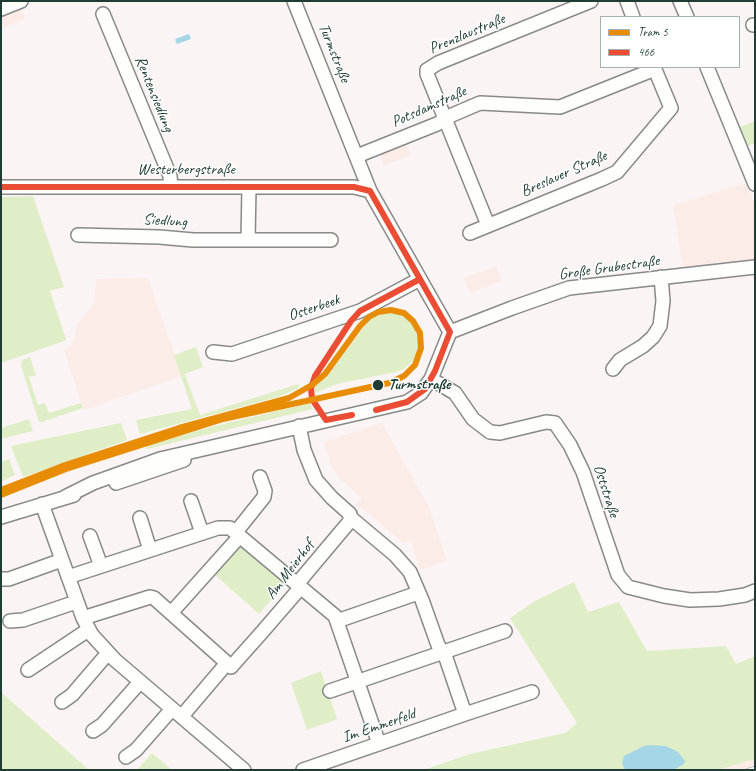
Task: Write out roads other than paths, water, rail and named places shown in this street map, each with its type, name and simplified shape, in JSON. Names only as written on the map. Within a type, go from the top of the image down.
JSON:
[{"type":"street","points":[[1,9],[21,1]]},
{"type":"street","name":"Turmstraße","points":[[294,1],[370,191],[450,332]]},
{"type":"street","name":"Prenzlaustraße","points":[[445,119],[427,74],[428,70],[438,63],[591,1]]},
{"type":"street","points":[[627,1],[633,16]]},
{"type":"street","points":[[680,1],[687,16]]},
{"type":"street","name":"Rentensiedlung","points":[[103,14],[170,176],[171,187]]},
{"type":"street","name":"Potsdamstraße","points":[[357,156],[480,103],[560,107],[654,68]]},
{"type":"street","name":"Breslauer Straße","points":[[470,233],[587,186],[616,172],[671,108],[654,68]]},
{"type":"street","points":[[707,68],[755,184]]},
{"type":"street","points":[[445,119],[488,225]]},
{"type":"street","name":"Westerbergstraße","points":[[1,187],[358,187],[370,191]]},
{"type":"street","points":[[248,240],[249,187]]},
{"type":"street","name":"Siedlung","points":[[78,235],[159,237],[193,240],[331,240]]},
{"type":"street","name":"Große Grubestraße","points":[[450,332],[569,288],[755,267]]},
{"type":"street","points":[[613,369],[620,360],[643,346],[660,326],[663,301],[661,277]]},
{"type":"street","name":"Osterbeek","points":[[213,352],[232,354],[360,311],[420,279]]},
{"type":"street","points":[[1,517],[65,497],[93,483],[144,464],[187,452],[401,404],[416,396],[432,379],[450,332]]},
{"type":"street","name":"Oststraße","points":[[432,379],[455,393],[473,419],[490,432],[500,433],[546,422],[554,423],[570,445],[583,472],[616,569],[621,580],[628,587],[664,596],[690,600],[719,599],[745,595],[755,591]]},
{"type":"street","points":[[299,426],[304,450],[316,480],[332,498],[348,512],[351,518],[402,561],[410,572],[442,652],[446,658],[466,714]]},
{"type":"street","points":[[171,613],[238,534],[264,497],[265,491],[260,477]]},
{"type":"street","points":[[191,501],[202,533]]},
{"type":"street","points":[[42,504],[76,602],[86,624],[108,653],[244,770]]},
{"type":"street","points":[[140,518],[150,550]]},
{"type":"street","name":"Am Meierhof","points":[[126,757],[136,750],[177,713],[227,663],[231,667],[301,587],[297,584],[348,524],[351,518]]},
{"type":"street","points":[[68,577],[218,528],[230,528],[335,616],[379,744]]},
{"type":"street","points":[[90,536],[101,566]]},
{"type":"street","points":[[1,579],[9,579],[62,560]]},
{"type":"street","points":[[337,621],[418,593]]},
{"type":"street","points":[[28,670],[86,624],[150,597],[154,598],[227,663]]},
{"type":"street","points":[[10,621],[23,620],[76,602]]},
{"type":"street","points":[[330,691],[505,631]]},
{"type":"street","points":[[62,702],[72,695],[108,653]]},
{"type":"street","points":[[93,731],[102,725],[140,682]]},
{"type":"street","name":"Im Emmerfeld","points":[[303,770],[532,692]]},
{"type":"water","points":[[189,34],[191,39],[177,44],[175,39]]},
{"type":"water","points":[[644,746],[666,746],[678,752],[685,761],[684,764],[673,770],[625,770],[622,763],[624,756]]},
{"type":"railway","points":[[748,770],[755,768]]},
{"type":"tram line","name":"5","points":[[1,490],[65,465],[179,428],[289,398],[312,385],[325,374],[360,326],[369,317],[378,312],[391,310],[404,313],[413,321],[420,333],[421,348],[415,365],[404,376],[389,383],[223,419],[66,469],[1,495]]},
{"type":"place","name":"Turmstraße","points":[[378,385]]}]
